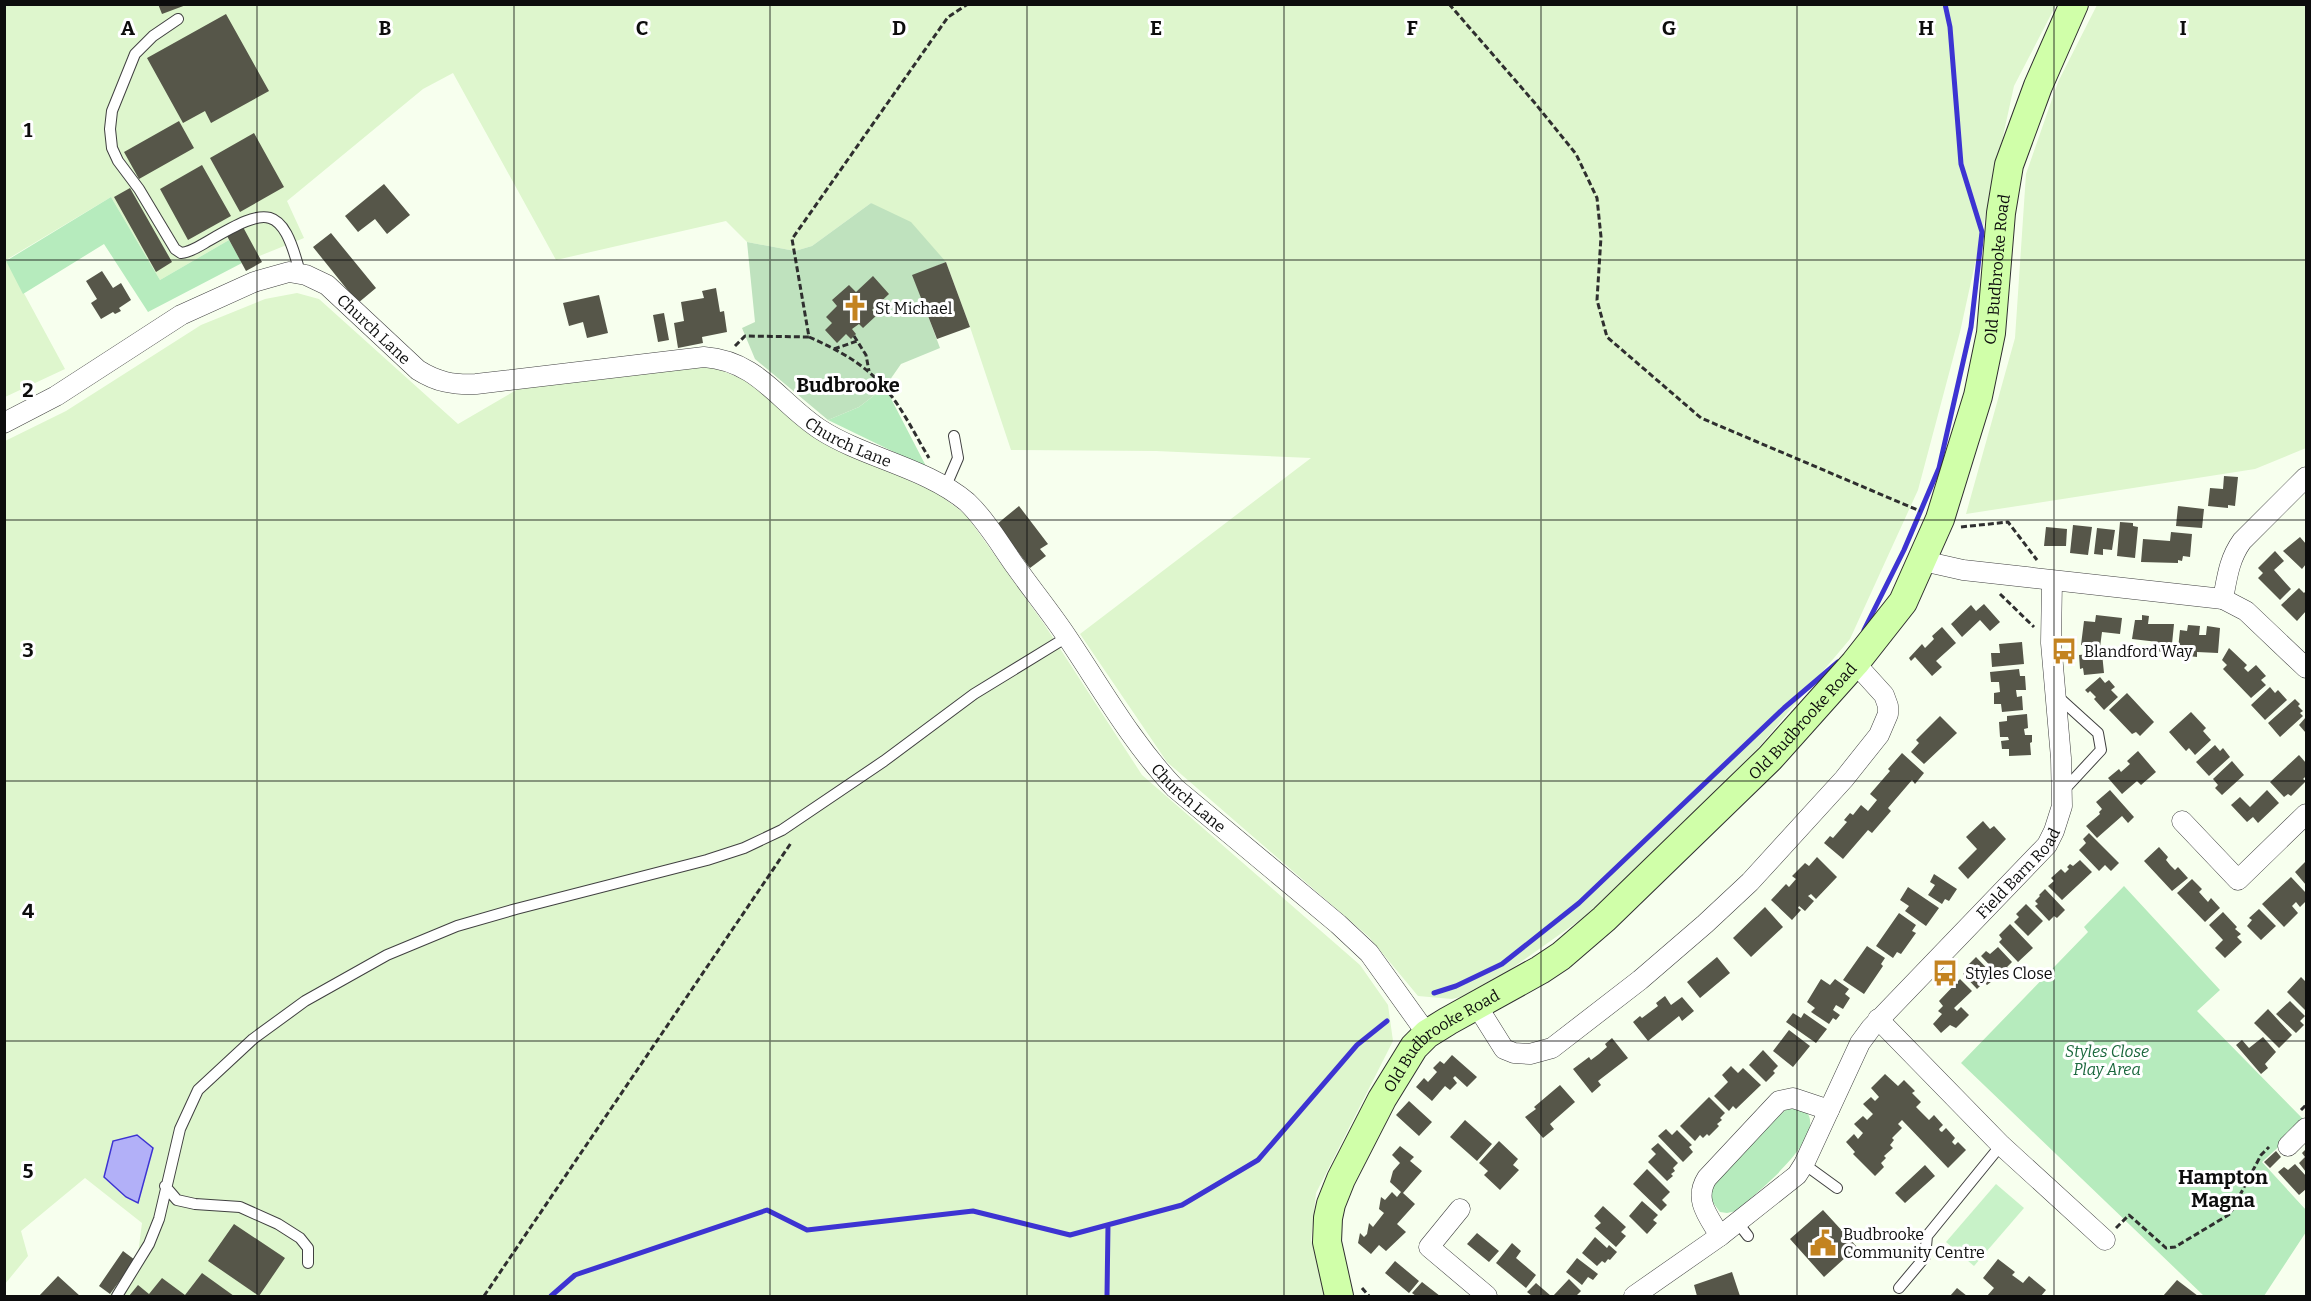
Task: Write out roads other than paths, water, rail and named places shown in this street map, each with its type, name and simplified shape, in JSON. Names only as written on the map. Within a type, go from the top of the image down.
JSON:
[{"type":"street","name":"Old Budbrooke Road","points":[[1340,1296],[1327,1242],[1328,1218],[1333,1198],[1355,1150],[1408,1054],[1427,1034],[1554,961],[1604,919],[1770,758],[1855,663],[1904,602],[1923,561],[1951,488],[1984,370],[1994,308],[2001,213],[2009,165],[2038,86],[2074,4]]},
{"type":"street","points":[[4,423],[56,396],[181,315],[274,275],[300,273]]},
{"type":"street","name":"Church Lane","points":[[300,273],[327,285],[418,370],[433,379],[446,383],[476,384],[694,358],[721,358],[736,363],[768,385],[807,419],[832,436],[940,485],[967,503],[976,512],[1067,637],[1153,765],[1175,788],[1338,924],[1369,953],[1427,1034]]},
{"type":"street","points":[[2223,599],[2234,552],[2242,541],[2307,477]]},
{"type":"street","points":[[1923,561],[1977,572],[2223,599],[2246,610],[2307,668]]},
{"type":"street","name":"Field Barn Road","points":[[1643,1294],[1720,1236],[1743,1229],[1797,1175],[1860,1043],[1878,1019],[2047,844],[2059,819],[2063,791],[2051,644],[2052,581]]},
{"type":"street","points":[[1477,1006],[1504,1049],[1525,1054],[1546,1051],[1640,980],[1705,924],[1750,882],[1844,779],[1879,735],[1888,714],[1887,701],[1880,689],[1855,663]]},
{"type":"street","points":[[2182,821],[2238,880],[2307,814]]},
{"type":"street","points":[[1878,1019],[2001,1145],[2104,1240]]},
{"type":"street","points":[[1720,1236],[1700,1199],[1702,1186],[1707,1178],[1779,1101],[1793,1098],[1829,1110]]},
{"type":"street","points":[[2280,1144],[2302,1121]]},
{"type":"street","points":[[1460,1209],[1429,1247],[1487,1296]]},
{"type":"lane","points":[[178,19],[153,36],[135,54],[112,111],[110,129],[112,148],[118,161],[139,189],[175,249],[181,253],[192,250],[236,225],[254,217],[264,216],[271,218],[288,235],[294,248],[300,273]]},
{"type":"lane","points":[[940,485],[958,458],[954,436]]},
{"type":"lane","points":[[117,1296],[149,1244],[159,1219],[180,1129],[201,1086],[253,1039],[305,1001],[387,955],[457,926],[707,860],[744,848],[782,830],[884,761],[974,694],[1067,637]]},
{"type":"lane","points":[[2056,695],[2098,733],[2101,750],[2063,791]]},
{"type":"lane","points":[[1899,1288],[1925,1257],[1927,1236],[2001,1145]]},
{"type":"lane","points":[[1804,1164],[1837,1188]]},
{"type":"lane","points":[[165,1186],[177,1200],[195,1204],[240,1207],[278,1224],[300,1238],[308,1248],[308,1263]]},
{"type":"water","points":[[137,1135],[153,1148],[138,1203],[126,1197],[104,1177],[113,1141]]},
{"type":"waterway","points":[[1864,630],[1904,550],[1939,468],[1971,327],[1982,232],[1961,164],[1950,27],[1945,4]]},
{"type":"waterway","points":[[1434,993],[1456,986],[1502,964],[1579,903],[1784,708],[1838,662]]},
{"type":"waterway","points":[[551,1296],[575,1275],[767,1210],[807,1230],[973,1211],[1070,1235],[1182,1205],[1258,1160],[1357,1045],[1387,1021]]},
{"type":"waterway","points":[[1107,1296],[1108,1225]]},
{"type":"place","name":"St Michael","points":[[855,308]]},
{"type":"place","name":"Blandford Way","points":[[2064,651]]},
{"type":"place","name":"Styles Close","points":[[1945,973]]},
{"type":"place","name":"Budbrooke Community Centre","points":[[1823,1243]]},
{"type":"district","name":"Budbrooke","points":[[848,385]]},
{"type":"district","name":"Hampton Magna","points":[[2223,1188]]},
{"type":"park label","name":"Styles Close Play Area","points":[[2107,1060]]}]
